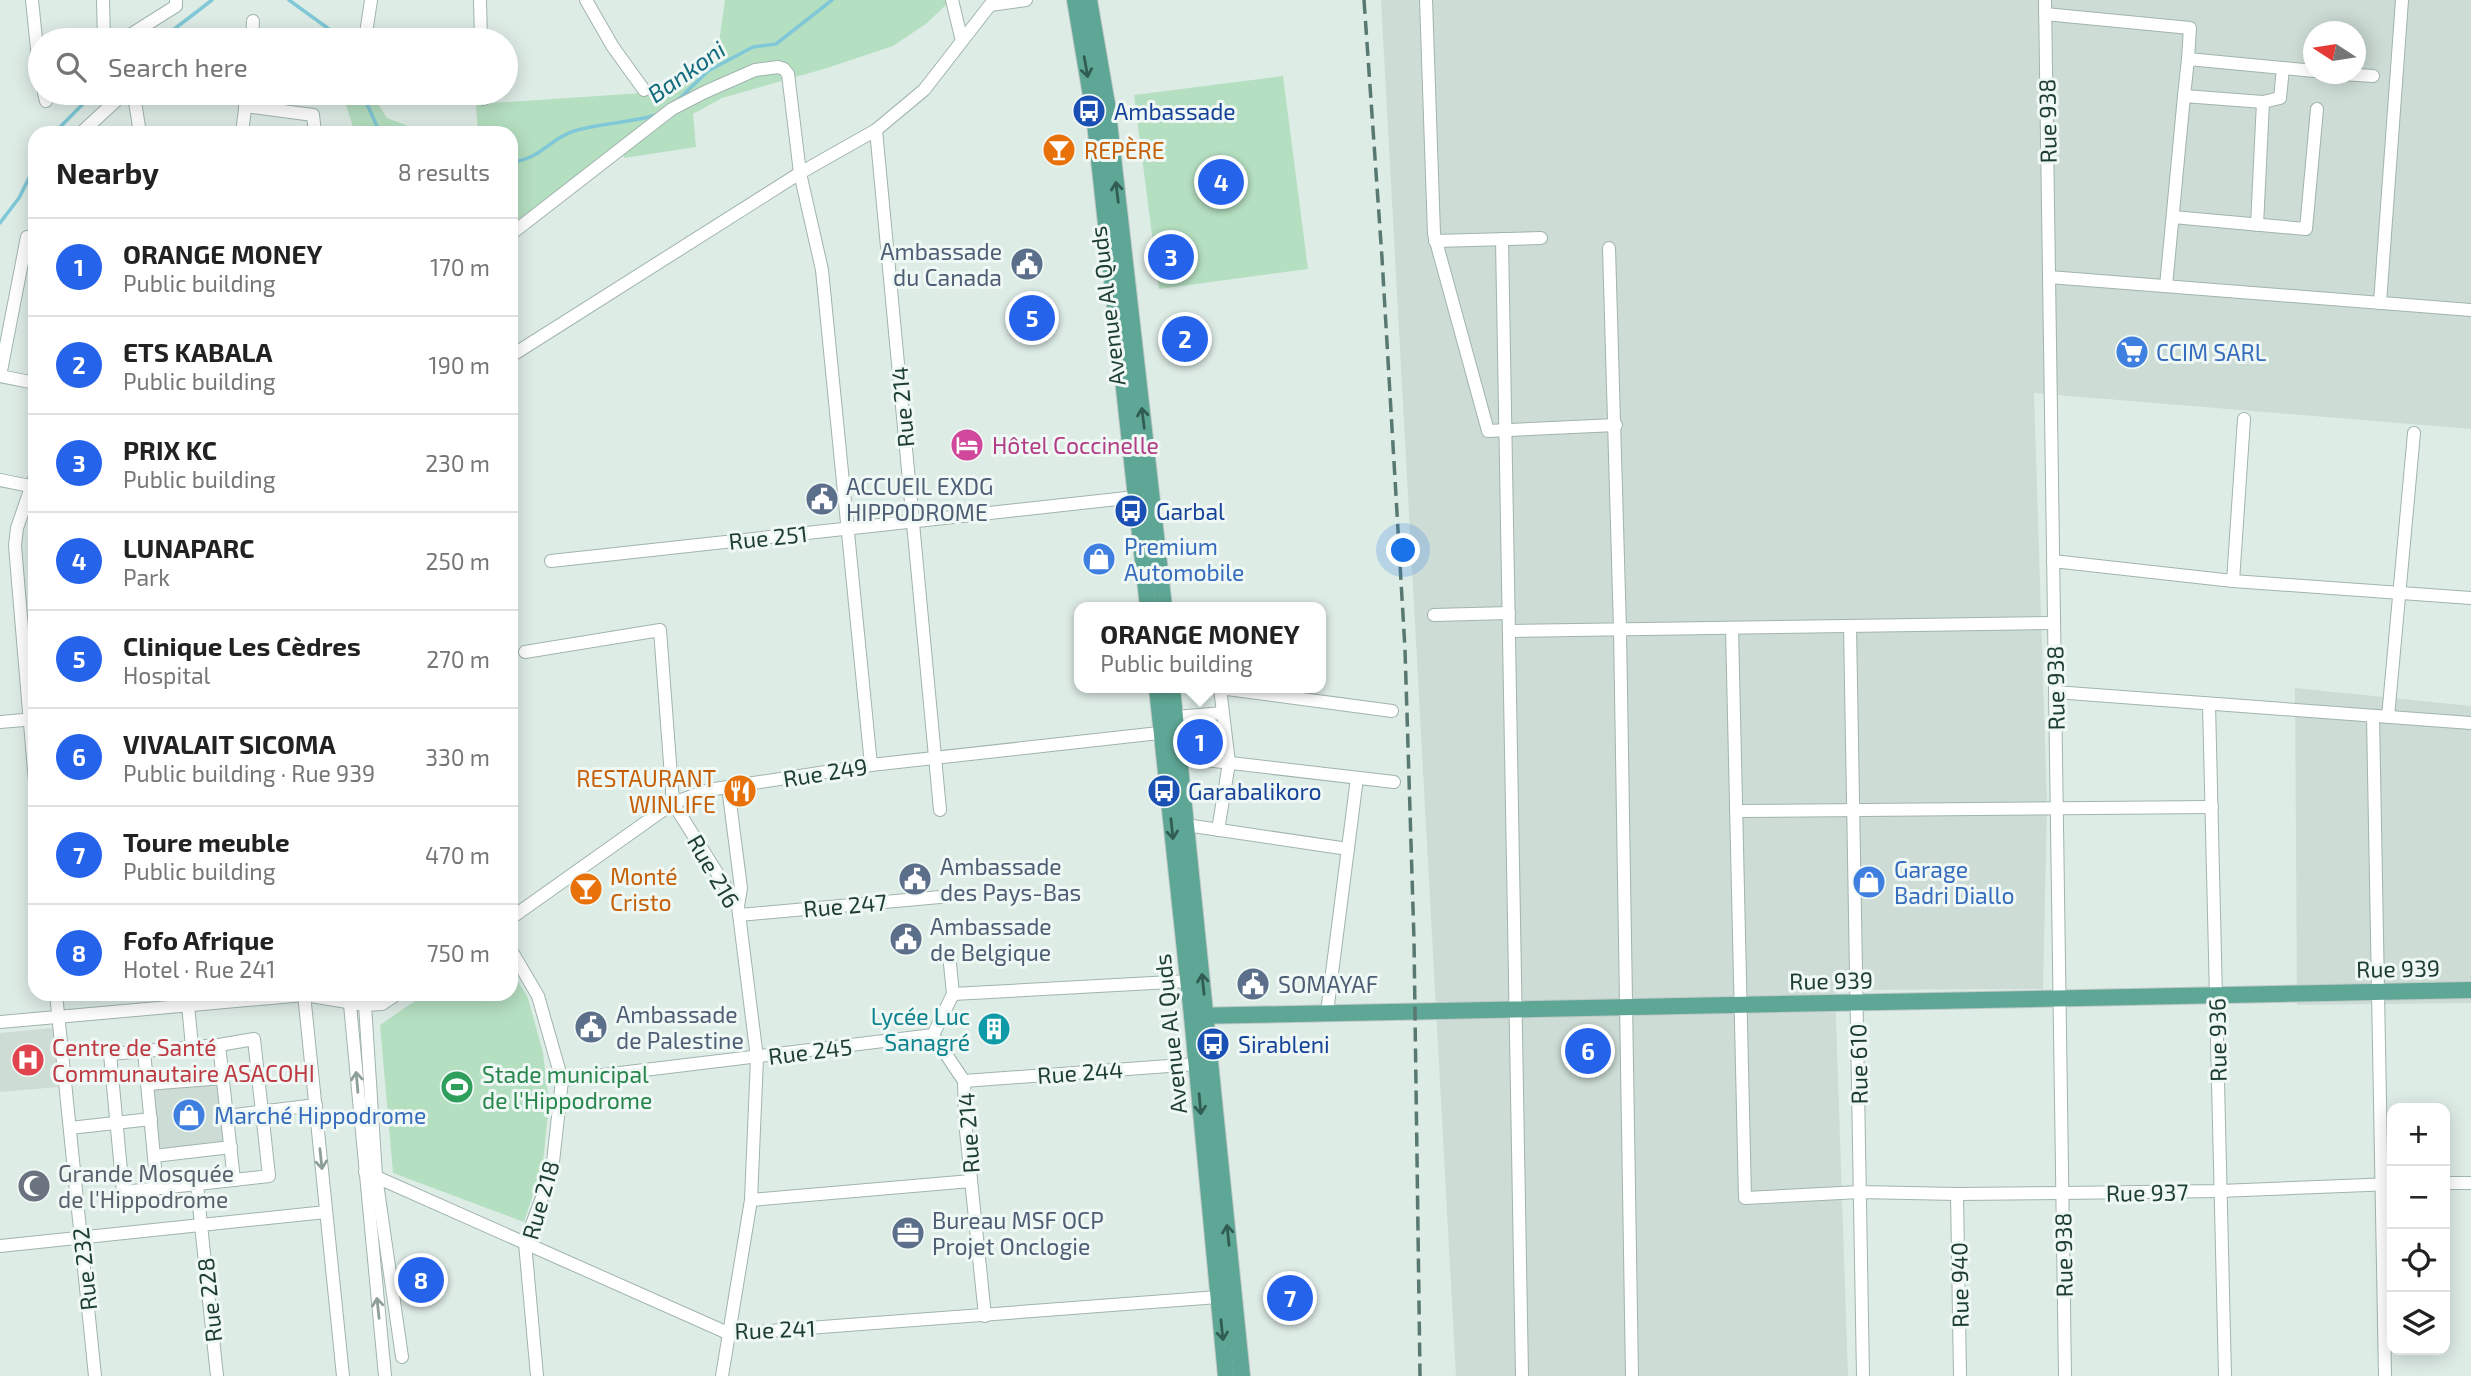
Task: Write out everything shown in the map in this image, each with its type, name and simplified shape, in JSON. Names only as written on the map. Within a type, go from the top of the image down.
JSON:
[{"type":"main road","name":"Avenue Al Quds","points":[[1075,0],[1094,114],[1144,496],[1163,602]]},
{"type":"main road","name":"Avenue Al Quds","points":[[1089,0],[1107,104],[1144,496],[1148,602]]},
{"type":"main road","name":"Avenue Al Quds","points":[[1159,693],[1180,757],[1199,1016],[1242,1376]]},
{"type":"main road","name":"Avenue Al Quds","points":[[1172,693],[1171,727],[1189,981],[1199,1016],[1196,1064],[1226,1376]]},
{"type":"main road","name":"Rue 939","points":[[1199,1016],[2471,990]]},
{"type":"street","points":[[32,0],[35,28]]},
{"type":"street","points":[[103,0],[104,28]]},
{"type":"street","points":[[141,28],[176,6],[176,0]]},
{"type":"street","points":[[367,28],[371,0]]},
{"type":"street","points":[[480,0],[481,28]]},
{"type":"street","points":[[586,0],[613,47],[644,90]]},
{"type":"street","points":[[952,0],[962,41]]},
{"type":"street","points":[[518,352],[800,173],[876,130],[924,90],[990,5],[1026,0]]},
{"type":"street","points":[[1426,0],[1435,241],[1488,431],[1616,425]]},
{"type":"street","name":"Rue 938","points":[[2045,0],[2065,1376]]},
{"type":"street","points":[[2380,303],[2402,0]]},
{"type":"street","points":[[2045,14],[2190,28],[2166,286]]},
{"type":"street","points":[[253,21],[253,28]]},
{"type":"street","points":[[2188,59],[2303,70]]},
{"type":"street","points":[[518,229],[672,109],[755,71],[778,67],[788,74],[800,173],[822,270],[871,765]]},
{"type":"street","points":[[2185,96],[2263,102],[2280,98],[2283,68]]},
{"type":"street","points":[[2366,76],[2372,76]]},
{"type":"street","points":[[2257,225],[2263,102]]},
{"type":"street","points":[[89,126],[111,105]]},
{"type":"street","points":[[135,105],[139,126]]},
{"type":"street","points":[[243,126],[245,106],[313,115],[314,126]]},
{"type":"street","points":[[2173,217],[2306,229],[2317,109]]},
{"type":"street","name":"Rue 214","points":[[876,130],[940,810]]},
{"type":"street","points":[[27,236],[0,376],[28,382]]},
{"type":"street","points":[[1435,241],[1541,238]]},
{"type":"street","points":[[1502,239],[1522,1376]]},
{"type":"street","points":[[1609,248],[1616,425],[1632,1376]]},
{"type":"street","points":[[2049,277],[2471,310]]},
{"type":"street","points":[[2233,582],[2244,419]]},
{"type":"street","points":[[2388,718],[2414,433]]},
{"type":"street","points":[[0,480],[28,481]]},
{"type":"street","points":[[28,496],[17,528],[15,546],[28,617]]},
{"type":"street","name":"Rue 251","points":[[551,561],[1144,496]]},
{"type":"street","points":[[2053,561],[2233,582],[2471,598]]},
{"type":"street","points":[[1434,615],[1508,613]]},
{"type":"street","points":[[1509,631],[2054,623]]},
{"type":"street","name":"Rue 610","points":[[1850,626],[1863,1376]]},
{"type":"street","points":[[1732,628],[1740,1005]]},
{"type":"street","name":"Rue 216","points":[[525,652],[660,630],[673,803],[739,911],[757,1058],[751,1200],[722,1376]]},
{"type":"street","points":[[2055,692],[2471,723]]},
{"type":"street","points":[[1218,830],[1229,763],[1221,693]]},
{"type":"street","points":[[1257,693],[1392,711]]},
{"type":"street","name":"Rue 936","points":[[2209,704],[2225,1376]]},
{"type":"street","name":"Rue 249","points":[[518,913],[673,803],[708,790],[871,765],[1171,727],[1223,713]]},
{"type":"street","points":[[2373,716],[2378,992],[2387,1184],[2385,1376]]},
{"type":"street","points":[[0,722],[28,719]]},
{"type":"street","points":[[1180,757],[1394,782]]},
{"type":"street","points":[[1327,1012],[1357,778]]},
{"type":"street","points":[[728,787],[741,888],[739,911]]},
{"type":"street","points":[[1736,811],[2212,807]]},
{"type":"street","points":[[1186,825],[1348,849]]},
{"type":"street","name":"Rue 247","points":[[739,911],[951,896]]},
{"type":"street","name":"Rue 218","points":[[518,962],[538,996],[562,1080],[552,1171],[526,1243],[537,1376]]},
{"type":"street","points":[[933,1035],[953,994],[950,964]]},
{"type":"street","points":[[953,994],[1189,981]]},
{"type":"street","name":"Rue 232","points":[[57,1001],[95,1376]]},
{"type":"street","points":[[0,1022],[179,1001]]},
{"type":"street","points":[[187,1001],[192,1047]]},
{"type":"street","points":[[305,1001],[343,1376]]},
{"type":"street","points":[[349,1001],[370,1174],[402,1357]]},
{"type":"street","points":[[354,1001],[365,1005],[382,1004],[386,1001]]},
{"type":"street","points":[[365,1005],[370,1174],[385,1376]]},
{"type":"street","name":"Rue 937","points":[[1740,1005],[1745,1198],[1860,1192],[1957,1194],[2220,1191],[2387,1184]]},
{"type":"street","name":"Rue 214","points":[[933,1035],[964,1081],[965,1121],[985,1316]]},
{"type":"street","name":"Rue 245","points":[[562,1080],[933,1035]]},
{"type":"street","points":[[254,1039],[269,1176],[123,1192],[110,1055],[192,1047],[254,1039]]},
{"type":"street","points":[[219,1045],[234,1180]]},
{"type":"street","points":[[144,1051],[157,1189]]},
{"type":"street","name":"Rue 244","points":[[964,1081],[1196,1064]]},
{"type":"street","points":[[148,1084],[223,1079]]},
{"type":"street","points":[[227,1116],[316,1105]]},
{"type":"street","points":[[70,1128],[151,1119]]},
{"type":"street","points":[[154,1156],[231,1147]]},
{"type":"street","name":"Rue 241","points":[[370,1174],[730,1334],[1219,1297]]},
{"type":"street","points":[[751,1200],[971,1181]]},
{"type":"street","points":[[2450,1184],[2471,1183]]},
{"type":"street","name":"Rue 228","points":[[197,1184],[217,1376]]},
{"type":"street","name":"Rue 940","points":[[1957,1194],[1960,1376]]},
{"type":"street","points":[[0,1246],[326,1212]]},
{"type":"shaded area","points":[[1381,0],[2471,0],[2471,429],[2034,393],[2047,804],[2043,989],[1835,990],[1848,1376],[1456,1376]]},
{"type":"shaded area","points":[[2295,688],[2471,706],[2471,1003],[2297,1005]]},
{"type":"shaded area","name":"Centre de Santé Communautaire ASACOHI","points":[[53,1028],[58,1087],[0,1092],[0,1033]]},
{"type":"shaded area","name":"Marché Hippodrome","points":[[220,1082],[228,1144],[157,1152],[152,1087]]},
{"type":"green space","points":[[725,0],[951,0],[927,23],[893,46],[722,98],[693,114],[696,147],[624,158],[622,149],[518,223],[518,126],[478,126],[476,105],[518,105],[518,101],[642,93],[679,75],[719,42]]},
{"type":"green space","points":[[1283,76],[1308,269],[1159,289],[1134,95]]},
{"type":"green space","points":[[346,105],[379,105],[387,118],[408,126],[353,126]]},
{"type":"green space","points":[[518,981],[528,998],[543,1053],[549,1103],[543,1163],[524,1222],[393,1173],[380,1025],[415,1001],[518,1001]]},
{"type":"waterway","name":"Bankoni","points":[[176,28],[212,0]]},
{"type":"waterway","name":"Bankoni","points":[[289,0],[328,28]]},
{"type":"waterway","name":"Bankoni","points":[[679,99],[708,71],[753,47],[776,44],[832,0]]},
{"type":"waterway","name":"Bankoni","points":[[61,126],[82,105]]},
{"type":"waterway","name":"Bankoni","points":[[367,105],[377,126]]},
{"type":"waterway","name":"Bankoni","points":[[518,161],[530,157],[574,131],[656,115]]},
{"type":"waterway","name":"Bankoni","points":[[0,223],[19,198],[28,180]]},
{"type":"railway","points":[[1364,0],[1405,649],[1414,940],[1420,1376]]},
{"type":"place","name":"Ambassade","points":[[1089,111]]},
{"type":"place","name":"REPÈRE","points":[[1059,150]]},
{"type":"place","name":"LUNAPARC","points":[[1221,182]]},
{"type":"place","name":"PRIX KC","points":[[1171,257]]},
{"type":"place","name":"Ambassade du Canada","points":[[1027,264]]},
{"type":"place","name":"Clinique Les Cèdres","points":[[1032,318]]},
{"type":"place","name":"ETS KABALA","points":[[1185,339]]},
{"type":"place","name":"CCIM SARL","points":[[2132,352]]},
{"type":"place","name":"Hôtel Coccinelle","points":[[967,445]]},
{"type":"place","name":"ACCUEIL EXDG HIPPODROME","points":[[822,499]]},
{"type":"place","name":"Garbal","points":[[1131,511]]},
{"type":"place","name":"Premium Automobile","points":[[1099,559]]},
{"type":"place","name":"ORANGE MONEY","points":[[1200,742]]},
{"type":"place","name":"RESTAURANT WINLIFE","points":[[740,791]]},
{"type":"place","name":"Garabalikoro","points":[[1164,791]]},
{"type":"place","name":"Ambassade des Pays-Bas","points":[[915,879]]},
{"type":"place","name":"Garage Badri Diallo","points":[[1869,882]]},
{"type":"place","name":"Monté Cristo","points":[[586,889]]},
{"type":"place","name":"Ambassade de Belgique","points":[[906,939]]},
{"type":"place","name":"SOMAYAF","points":[[1253,984]]},
{"type":"place","name":"Ambassade de Palestine","points":[[591,1027]]},
{"type":"place","name":"Lycée Luc Sanagré","points":[[994,1029]]},
{"type":"place","name":"Sirableni","points":[[1213,1044]]},
{"type":"place","name":"VIVALAIT SICOMA","points":[[1588,1051]]},
{"type":"place","name":"Centre de Santé Communautaire ASACOHI","points":[[28,1060]]},
{"type":"place","name":"Stade municipal de l'Hippodrome","points":[[457,1087]]},
{"type":"place","name":"Marché Hippodrome","points":[[189,1115]]},
{"type":"place","name":"Grande Mosquée de l'Hippodrome","points":[[34,1186]]},
{"type":"place","name":"Bureau MSF OCP Projet Onclogie","points":[[908,1233]]},
{"type":"place","name":"Fofo Afrique","points":[[421,1280]]},
{"type":"place","name":"Toure meuble","points":[[1290,1298]]}]
